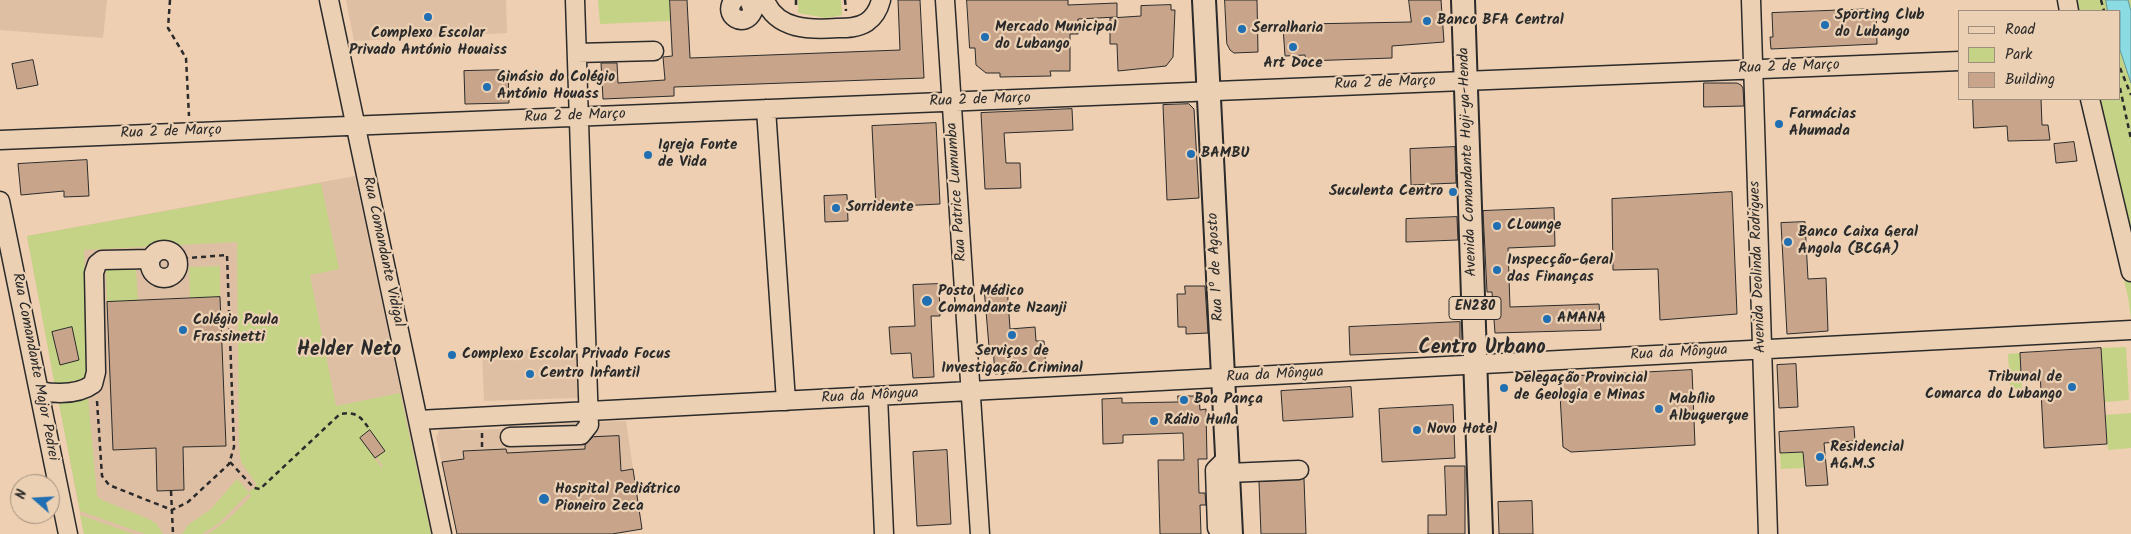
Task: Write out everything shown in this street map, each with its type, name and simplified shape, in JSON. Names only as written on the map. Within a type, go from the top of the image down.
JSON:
[{"type":"main road","name":"Rua 1º de Agosto","points":[[1204,0],[1231,534]]},
{"type":"main road","name":"Avenida Comandante Hoji-ya-Henda","points":[[1463,0],[1477,365],[1481,534]]},
{"type":"street","name":"Rua Comandante Vidigal","points":[[329,0],[442,534]]},
{"type":"street","points":[[510,437],[581,435],[589,425],[575,0]]},
{"type":"street","points":[[734,0],[730,6],[731,14],[736,19],[743,20],[749,17],[752,11],[749,0]]},
{"type":"street","points":[[764,0],[775,16],[793,27],[817,30],[854,27],[867,22],[876,13],[881,0]]},
{"type":"street","name":"Rua Patrice Lumumba","points":[[945,0],[980,534]]},
{"type":"street","name":"Avenida Deolinda Rodrigues","points":[[1751,0],[1768,534]]},
{"type":"street","points":[[577,54],[654,51]]},
{"type":"street","name":"Rua 2 de Março","points":[[0,140],[1958,61]]},
{"type":"street","points":[[2090,100],[2131,272]]},
{"type":"street","points":[[766,110],[786,401]]},
{"type":"street","name":"Rua Comandante Major Pedrei","points":[[0,201],[68,534]]},
{"type":"street","points":[[39,391],[57,394],[85,388],[93,384],[96,372],[94,273],[97,264],[102,260],[151,259],[155,254],[164,250],[173,254],[176,259]]},
{"type":"street","name":"Rua da Môngua","points":[[418,420],[2131,330]]},
{"type":"street","points":[[878,396],[884,534]]},
{"type":"street","points":[[1226,534],[1217,528],[1215,470],[1227,465],[1299,470]]},
{"type":"path","points":[[170,0],[168,28],[186,58],[189,117]]},
{"type":"path","points":[[2121,70],[2131,95]]},
{"type":"path","points":[[2121,80],[2126,83]]},
{"type":"path","points":[[2121,93],[2131,139]]},
{"type":"path","points":[[97,400],[102,476],[105,482],[172,510],[188,502],[230,462],[234,447],[227,256],[176,259]]},
{"type":"path","points":[[230,462],[254,488],[260,490],[340,414],[351,412],[360,416],[370,430]]},
{"type":"path","points":[[482,430],[482,450]]},
{"type":"path","points":[[171,491],[173,534]]},
{"type":"shaded area","points":[[0,0],[107,0],[103,38],[0,30]]},
{"type":"shaded area","name":"Complexo Escolar Privado António Houaiss","points":[[346,0],[506,0],[507,33],[354,41]]},
{"type":"shaded area","name":"Colégio Paula Frassinetti","points":[[355,176],[431,534],[84,534],[27,236]]},
{"type":"shaded area","name":"Centro Infantil","points":[[576,348],[578,398],[484,401],[482,351]]},
{"type":"shaded area","name":"Hospital Pediátrico Pioneiro Zeca","points":[[626,421],[642,529],[612,534],[457,534],[436,437],[440,429],[452,426],[458,427],[460,430],[501,429],[506,425]]},
{"type":"green space","points":[[598,0],[670,0],[671,21],[600,24]]},
{"type":"green space","points":[[798,0],[841,0],[842,15],[826,18],[798,13]]},
{"type":"green space","points":[[2058,0],[2131,0],[2131,320],[2128,297],[2081,100],[2121,100],[2121,10],[2060,10]]},
{"type":"green space","points":[[321,183],[339,269],[310,275],[336,406],[400,393],[431,534],[208,534],[225,521],[251,496],[249,493],[218,524],[202,534],[182,534],[188,525],[211,509],[237,479],[249,492],[257,485],[241,462],[239,444],[237,242],[84,250],[88,378],[55,386],[27,236]],"holes":[[[370,430],[377,457],[383,466],[382,468],[360,438]]]},
{"type":"green space","points":[[220,266],[220,297],[190,298],[189,267]]},
{"type":"green space","points":[[136,269],[138,301],[107,302],[106,270]]},
{"type":"green space","points":[[2126,347],[2129,400],[2105,402],[2101,348]]},
{"type":"green space","points":[[2020,353],[2022,388],[2010,389],[2008,354]]},
{"type":"green space","points":[[88,397],[97,496],[102,500],[156,523],[163,534],[145,534],[80,511],[59,404]]},
{"type":"green space","points":[[2131,413],[2131,448],[2108,450],[2105,415]]},
{"type":"green space","points":[[1803,452],[1804,468],[1781,469],[1780,453]]},
{"type":"green space","points":[[80,515],[134,534],[84,534]]},
{"type":"water","points":[[2106,0],[2128,0],[2131,11],[2131,83],[2121,53],[2121,10],[2108,10]]},
{"type":"building","points":[[670,0],[687,0],[690,58],[900,50],[898,0],[920,0],[924,78],[674,87],[674,96],[603,99],[601,63],[617,63],[618,83],[665,80],[663,57],[672,56]]},
{"type":"building","name":"Mercado Municipal do Lubango","points":[[967,0],[1068,0],[1068,5],[1117,3],[1117,17],[1078,19],[1078,34],[1070,34],[1070,71],[1050,71],[1051,76],[1000,77],[1000,73],[986,73],[976,65],[975,48],[970,48]]},
{"type":"building","name":"Serralharia","points":[[1225,0],[1257,0],[1258,52],[1234,53],[1230,50],[1227,44]]},
{"type":"building","points":[[1409,0],[1441,0],[1444,42],[1392,46],[1392,58],[1306,61],[1305,55],[1285,56],[1283,27],[1305,24],[1411,22]]},
{"type":"building","points":[[1171,5],[1171,10],[1175,10],[1173,57],[1166,66],[1118,71],[1117,44],[1110,44],[1110,18],[1141,16],[1141,6]]},
{"type":"building","name":"Sporting Club do Lubango","points":[[1876,9],[1877,44],[1771,49],[1770,37],[1773,37],[1772,13]]},
{"type":"building","points":[[33,60],[38,85],[17,89],[12,64]]},
{"type":"building","name":"Ginásio do Colégio António Houass","points":[[508,70],[509,103],[465,104],[464,71]]},
{"type":"building","points":[[1704,83],[1737,83],[1741,85],[1743,88],[1744,106],[1704,107]]},
{"type":"building","points":[[1973,100],[2041,100],[2042,125],[2048,125],[2050,140],[2008,141],[2007,126],[1974,128]]},
{"type":"building","points":[[1189,104],[1194,109],[1199,198],[1167,200],[1163,105]]},
{"type":"building","points":[[1072,109],[1073,130],[1004,133],[1006,163],[1020,163],[1021,188],[985,189],[981,113]]},
{"type":"building","points":[[936,123],[940,204],[876,207],[872,126]]},
{"type":"building","points":[[2074,142],[2077,161],[2056,163],[2054,144]]},
{"type":"building","points":[[1455,147],[1456,183],[1411,185],[1410,149]]},
{"type":"building","points":[[87,160],[89,196],[64,197],[64,191],[21,195],[18,164]]},
{"type":"building","points":[[1732,192],[1737,314],[1660,320],[1658,269],[1613,270],[1612,199]]},
{"type":"building","name":"Sorridente","points":[[847,195],[848,221],[825,222],[824,196]]},
{"type":"building","points":[[1554,208],[1555,246],[1508,248],[1510,307],[1599,304],[1601,330],[1495,333],[1492,292],[1487,292],[1483,211]]},
{"type":"building","points":[[1457,217],[1458,240],[1406,242],[1406,219]]},
{"type":"building","points":[[1805,222],[1808,279],[1826,278],[1828,331],[1787,334],[1781,223]]},
{"type":"building","points":[[939,284],[940,316],[931,316],[934,377],[913,378],[911,353],[891,354],[889,327],[915,326],[913,285]]},
{"type":"building","name":"Serviços de Investigação Criminal","points":[[1007,285],[1010,329],[1035,327],[1036,341],[1044,341],[1046,370],[995,374],[993,347],[989,347],[984,287]]},
{"type":"building","points":[[1185,286],[1205,286],[1208,333],[1186,334],[1186,327],[1178,327],[1177,294],[1185,294]]},
{"type":"building","points":[[220,297],[226,446],[183,447],[184,490],[157,491],[156,448],[113,450],[107,302]]},
{"type":"building","points":[[1460,322],[1460,344],[1452,351],[1350,355],[1349,327]]},
{"type":"building","points":[[72,327],[79,360],[60,365],[52,332]]},
{"type":"building","name":"Tribunal de Comarca do Lubango","points":[[2101,348],[2107,444],[2044,448],[2040,372],[2021,373],[2020,353]]},
{"type":"building","points":[[1796,364],[1798,407],[1779,408],[1777,365]]},
{"type":"building","points":[[1692,370],[1695,445],[1571,452],[1563,447],[1559,377]]},
{"type":"building","points":[[1351,387],[1353,417],[1283,421],[1281,391]]},
{"type":"building","points":[[1178,396],[1199,396],[1200,410],[1206,409],[1207,459],[1198,459],[1199,493],[1205,493],[1206,505],[1200,505],[1201,534],[1160,534],[1158,460],[1184,460],[1183,433],[1123,435],[1123,443],[1103,444],[1102,399],[1122,398],[1122,403],[1178,402]]},
{"type":"building","name":"Novo Hotel","points":[[1453,405],[1455,458],[1382,462],[1379,409]]},
{"type":"building","points":[[1854,427],[1855,441],[1824,443],[1828,485],[1806,486],[1803,452],[1780,453],[1779,432]]},
{"type":"building","points":[[370,430],[385,451],[375,458],[360,438]]},
{"type":"building","name":"Hospital Pediátrico Pioneiro Zeca","points":[[619,436],[621,471],[633,469],[642,529],[612,534],[457,534],[442,462],[464,459],[463,451],[506,449],[507,453],[585,449],[585,445],[593,437]]},
{"type":"building","points":[[947,450],[951,524],[917,526],[913,452]]},
{"type":"building","points":[[1445,466],[1465,466],[1465,534],[1428,534],[1428,515],[1446,515]]},
{"type":"building","points":[[1304,479],[1306,534],[1261,534],[1259,482]]},
{"type":"building","points":[[1532,501],[1533,534],[1499,534],[1498,502]]},
{"type":"place","name":"Complexo Escolar Privado António Houaiss","points":[[428,17]]},
{"type":"place","name":"Banco BFA Central","points":[[1427,21]]},
{"type":"place","name":"Sporting Club do Lubango","points":[[1825,25]]},
{"type":"place","name":"Serralharia","points":[[1242,29]]},
{"type":"place","name":"Mercado Municipal do Lubango","points":[[985,37]]},
{"type":"place","name":"Art Doce","points":[[1293,47]]},
{"type":"place","name":"Ginásio do Colégio António Houass","points":[[487,87]]},
{"type":"place","name":"Farmácias Ahumada","points":[[1779,124]]},
{"type":"place","name":"BAMBU","points":[[1191,154]]},
{"type":"place","name":"Igreja Fonte de Vida","points":[[648,155]]},
{"type":"place","name":"Suculenta Centro","points":[[1453,192]]},
{"type":"place","name":"Sorridente","points":[[836,208]]},
{"type":"place","name":"CLounge","points":[[1497,226]]},
{"type":"place","name":"Banco Caixa Geral Angola (BCGA)","points":[[1788,242]]},
{"type":"place","name":"Inspecção-Geral das Finanças","points":[[1497,270]]},
{"type":"place","name":"Posto Médico Comandante Nzanji","points":[[927,301]]},
{"type":"place","name":"AMANA","points":[[1547,319]]},
{"type":"place","name":"Colégio Paula Frassinetti","points":[[183,330]]},
{"type":"place","name":"Serviços de Investigação Criminal","points":[[1012,335]]},
{"type":"place","name":"Complexo Escolar Privado Focus","points":[[452,355]]},
{"type":"place","name":"Centro Infantil","points":[[530,374]]},
{"type":"place","name":"Tribunal de Comarca do Lubango","points":[[2072,387]]},
{"type":"place","name":"Delegação Provincial de Geologia e Minas","points":[[1504,388]]},
{"type":"place","name":"Boa Pança","points":[[1184,400]]},
{"type":"place","name":"Mabílio Albuquerque","points":[[1659,409]]},
{"type":"place","name":"Rádio Huíla","points":[[1154,421]]},
{"type":"place","name":"Novo Hotel","points":[[1417,430]]},
{"type":"place","name":"Residencial AG.M.S","points":[[1820,457]]},
{"type":"place","name":"Hospital Pediátrico Pioneiro Zeca","points":[[544,499]]},
{"type":"district","name":"Centro Urbano","points":[[1482,350]]},
{"type":"district","name":"Helder Neto","points":[[349,352]]}]
